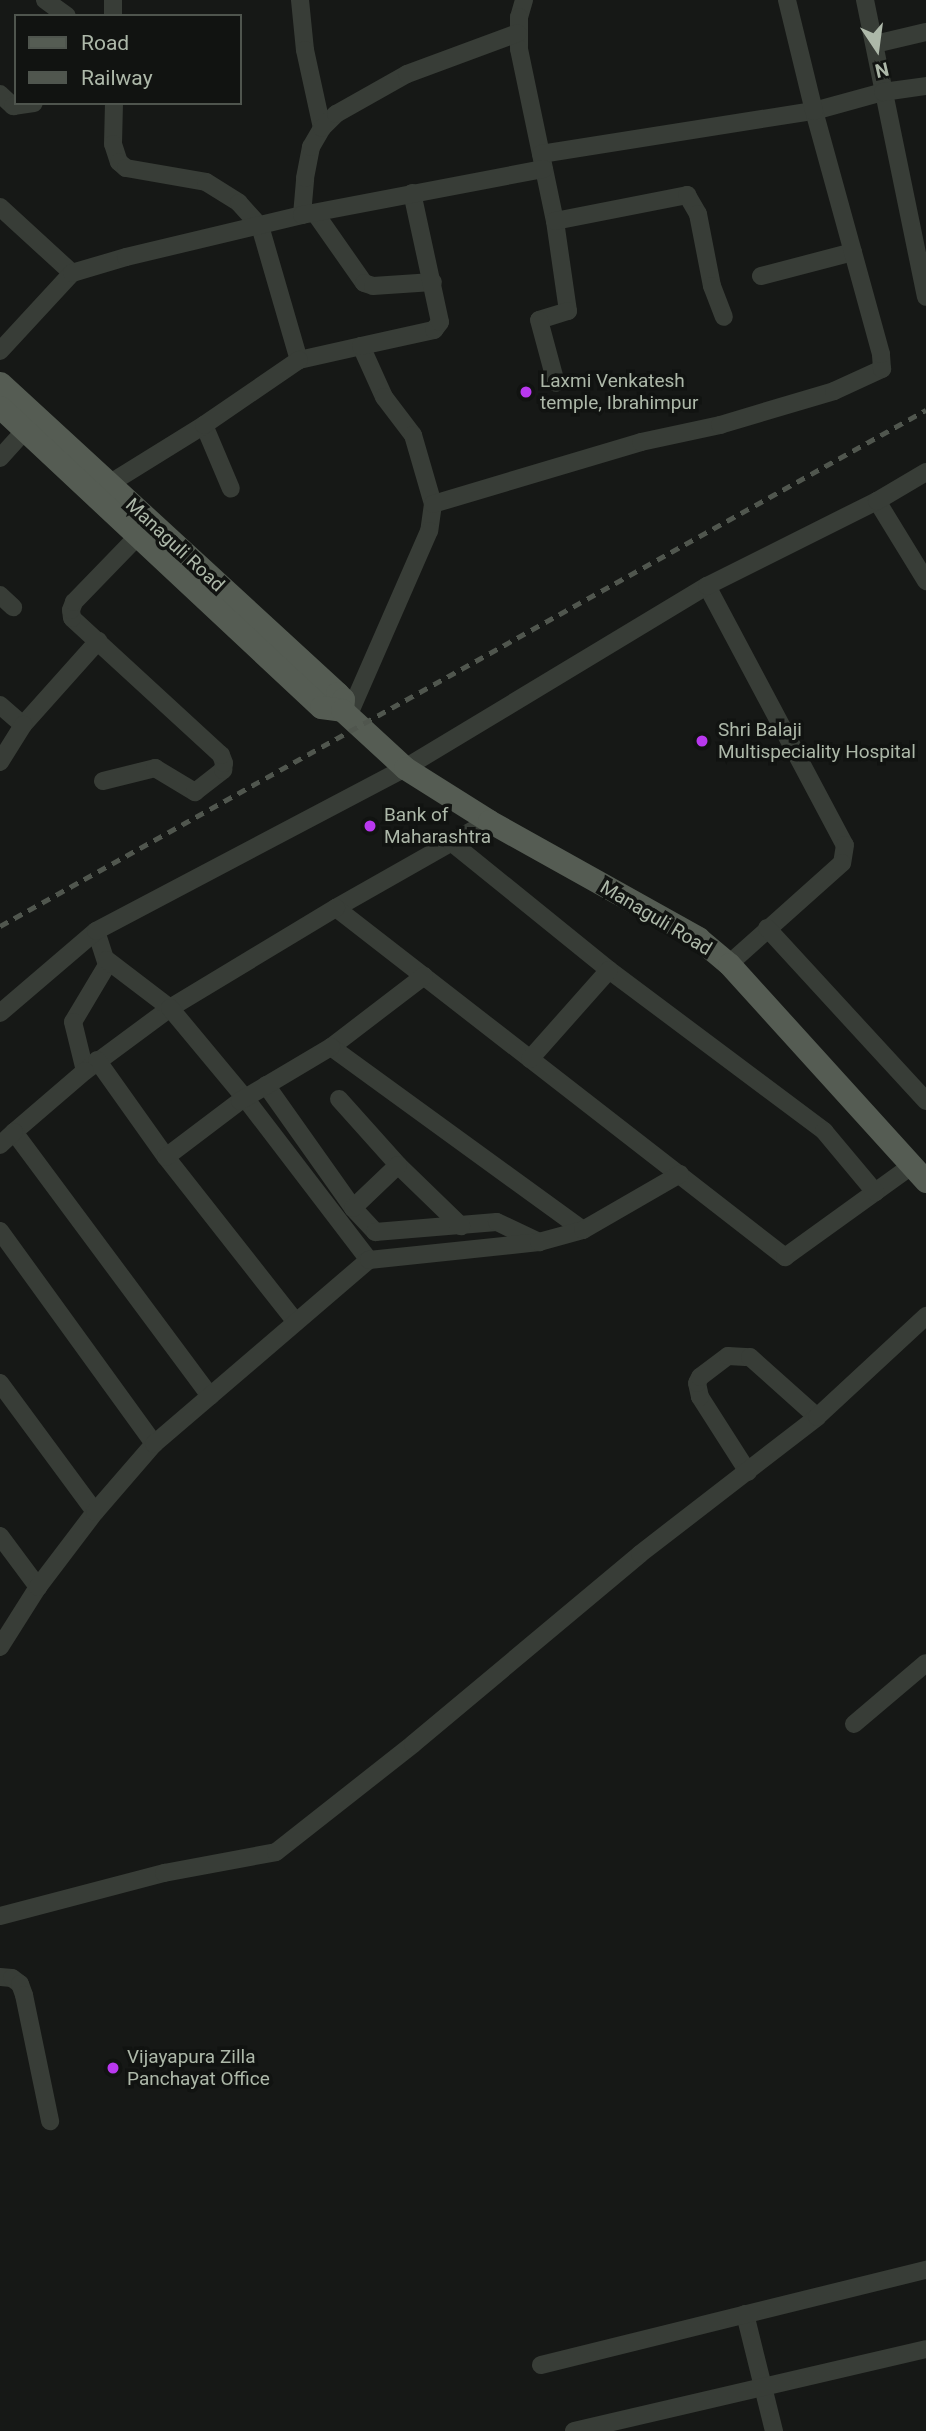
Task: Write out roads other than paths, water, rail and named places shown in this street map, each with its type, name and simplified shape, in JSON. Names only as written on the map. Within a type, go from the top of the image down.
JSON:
[{"type":"main road","name":"Managuli Road","points":[[0,383],[337,693],[343,699],[345,713]]},
{"type":"main road","name":"Managuli Road","points":[[0,407],[140,534],[321,708],[345,713],[405,768],[489,821],[698,938],[729,964],[921,1175]]},
{"type":"street","points":[[45,0],[64,14]]},
{"type":"street","points":[[300,0],[305,50],[322,128]]},
{"type":"street","points":[[524,0],[518,33],[555,221],[568,311],[539,320],[556,383]]},
{"type":"street","points":[[433,504],[641,442],[720,425],[834,391],[881,369],[881,354],[814,111],[787,0]]},
{"type":"street","points":[[865,0],[926,297]]},
{"type":"street","points":[[875,44],[926,32]]},
{"type":"street","points":[[433,282],[373,286],[364,283],[309,214],[305,178],[311,147],[322,128],[336,114],[407,74],[518,33]]},
{"type":"street","points":[[0,351],[72,273],[126,257],[542,162],[814,111],[883,92],[926,86]]},
{"type":"street","points":[[0,94],[13,106],[20,105]]},
{"type":"street","points":[[114,105],[113,144],[119,162],[126,168],[206,182],[239,203],[260,226],[299,360]]},
{"type":"street","points":[[109,484],[204,425],[299,360],[433,330],[441,317],[412,193]]},
{"type":"street","points":[[555,221],[687,195],[698,214],[712,286],[724,317]]},
{"type":"street","points":[[0,207],[72,273]]},
{"type":"street","points":[[761,276],[853,252]]},
{"type":"street","points":[[345,713],[429,531],[433,504],[413,435],[384,397],[361,346]]},
{"type":"street","points":[[204,425],[232,489]]},
{"type":"street","points":[[0,458],[26,430]]},
{"type":"street","points":[[0,1013],[96,931],[405,768],[707,586],[877,501],[926,472]]},
{"type":"street","points":[[877,501],[926,581]]},
{"type":"street","points":[[103,781],[155,768],[195,792],[223,770],[221,755],[72,618],[71,610],[140,534]]},
{"type":"street","points":[[707,586],[845,845],[842,863],[766,928],[729,964]]},
{"type":"street","points":[[0,762],[23,725],[98,641]]},
{"type":"street","points":[[0,705],[23,725]]},
{"type":"street","points":[[0,1145],[91,1065],[170,1008],[336,908],[489,821]]},
{"type":"street","points":[[451,842],[609,970],[824,1131],[875,1192]]},
{"type":"street","points":[[336,908],[785,1257],[875,1192],[921,1175]]},
{"type":"street","points":[[766,928],[926,1101]]},
{"type":"street","points":[[96,931],[107,960],[170,1008],[245,1098],[369,1260]]},
{"type":"street","points":[[107,960],[73,1022],[91,1065],[295,1321]]},
{"type":"street","points":[[530,1059],[609,970]]},
{"type":"street","points":[[166,1157],[245,1098],[331,1047],[424,976]]},
{"type":"street","points":[[331,1047],[583,1230]]},
{"type":"street","points":[[266,1085],[353,1208],[371,1229],[379,1233],[498,1222],[539,1242]]},
{"type":"street","points":[[339,1099],[398,1165],[461,1226]]},
{"type":"street","points":[[14,1132],[210,1396]]},
{"type":"street","points":[[353,1208],[398,1165]]},
{"type":"street","points":[[0,1647],[38,1587],[96,1512],[155,1444],[369,1260],[539,1242],[583,1230],[680,1174]]},
{"type":"street","points":[[0,1231],[155,1444]]},
{"type":"street","points":[[0,1916],[164,1873],[276,1852],[640,1554],[817,1417],[926,1316]]},
{"type":"street","points":[[748,1472],[700,1396],[697,1384],[700,1377],[728,1356],[750,1357],[817,1417]]},
{"type":"street","points":[[0,1383],[96,1512]]},
{"type":"street","points":[[0,1536],[38,1587]]},
{"type":"street","points":[[854,1724],[926,1663]]},
{"type":"street","points":[[0,1977],[12,1978],[20,1984],[24,1995],[50,2121]]},
{"type":"street","points":[[541,2365],[926,2270]]},
{"type":"street","points":[[745,2314],[774,2431]]},
{"type":"street","points":[[574,2431],[926,2349]]},
{"type":"railway","points":[[0,926],[926,410]]},
{"type":"place","name":"Laxmi Venkatesh temple, Ibrahimpur","points":[[526,392]]},
{"type":"place","name":"Shri Balaji Multispeciality Hospital","points":[[702,741]]},
{"type":"place","name":"Bank of Maharashtra","points":[[370,826]]},
{"type":"place","name":"Vijayapura Zilla Panchayat Office","points":[[113,2068]]}]
